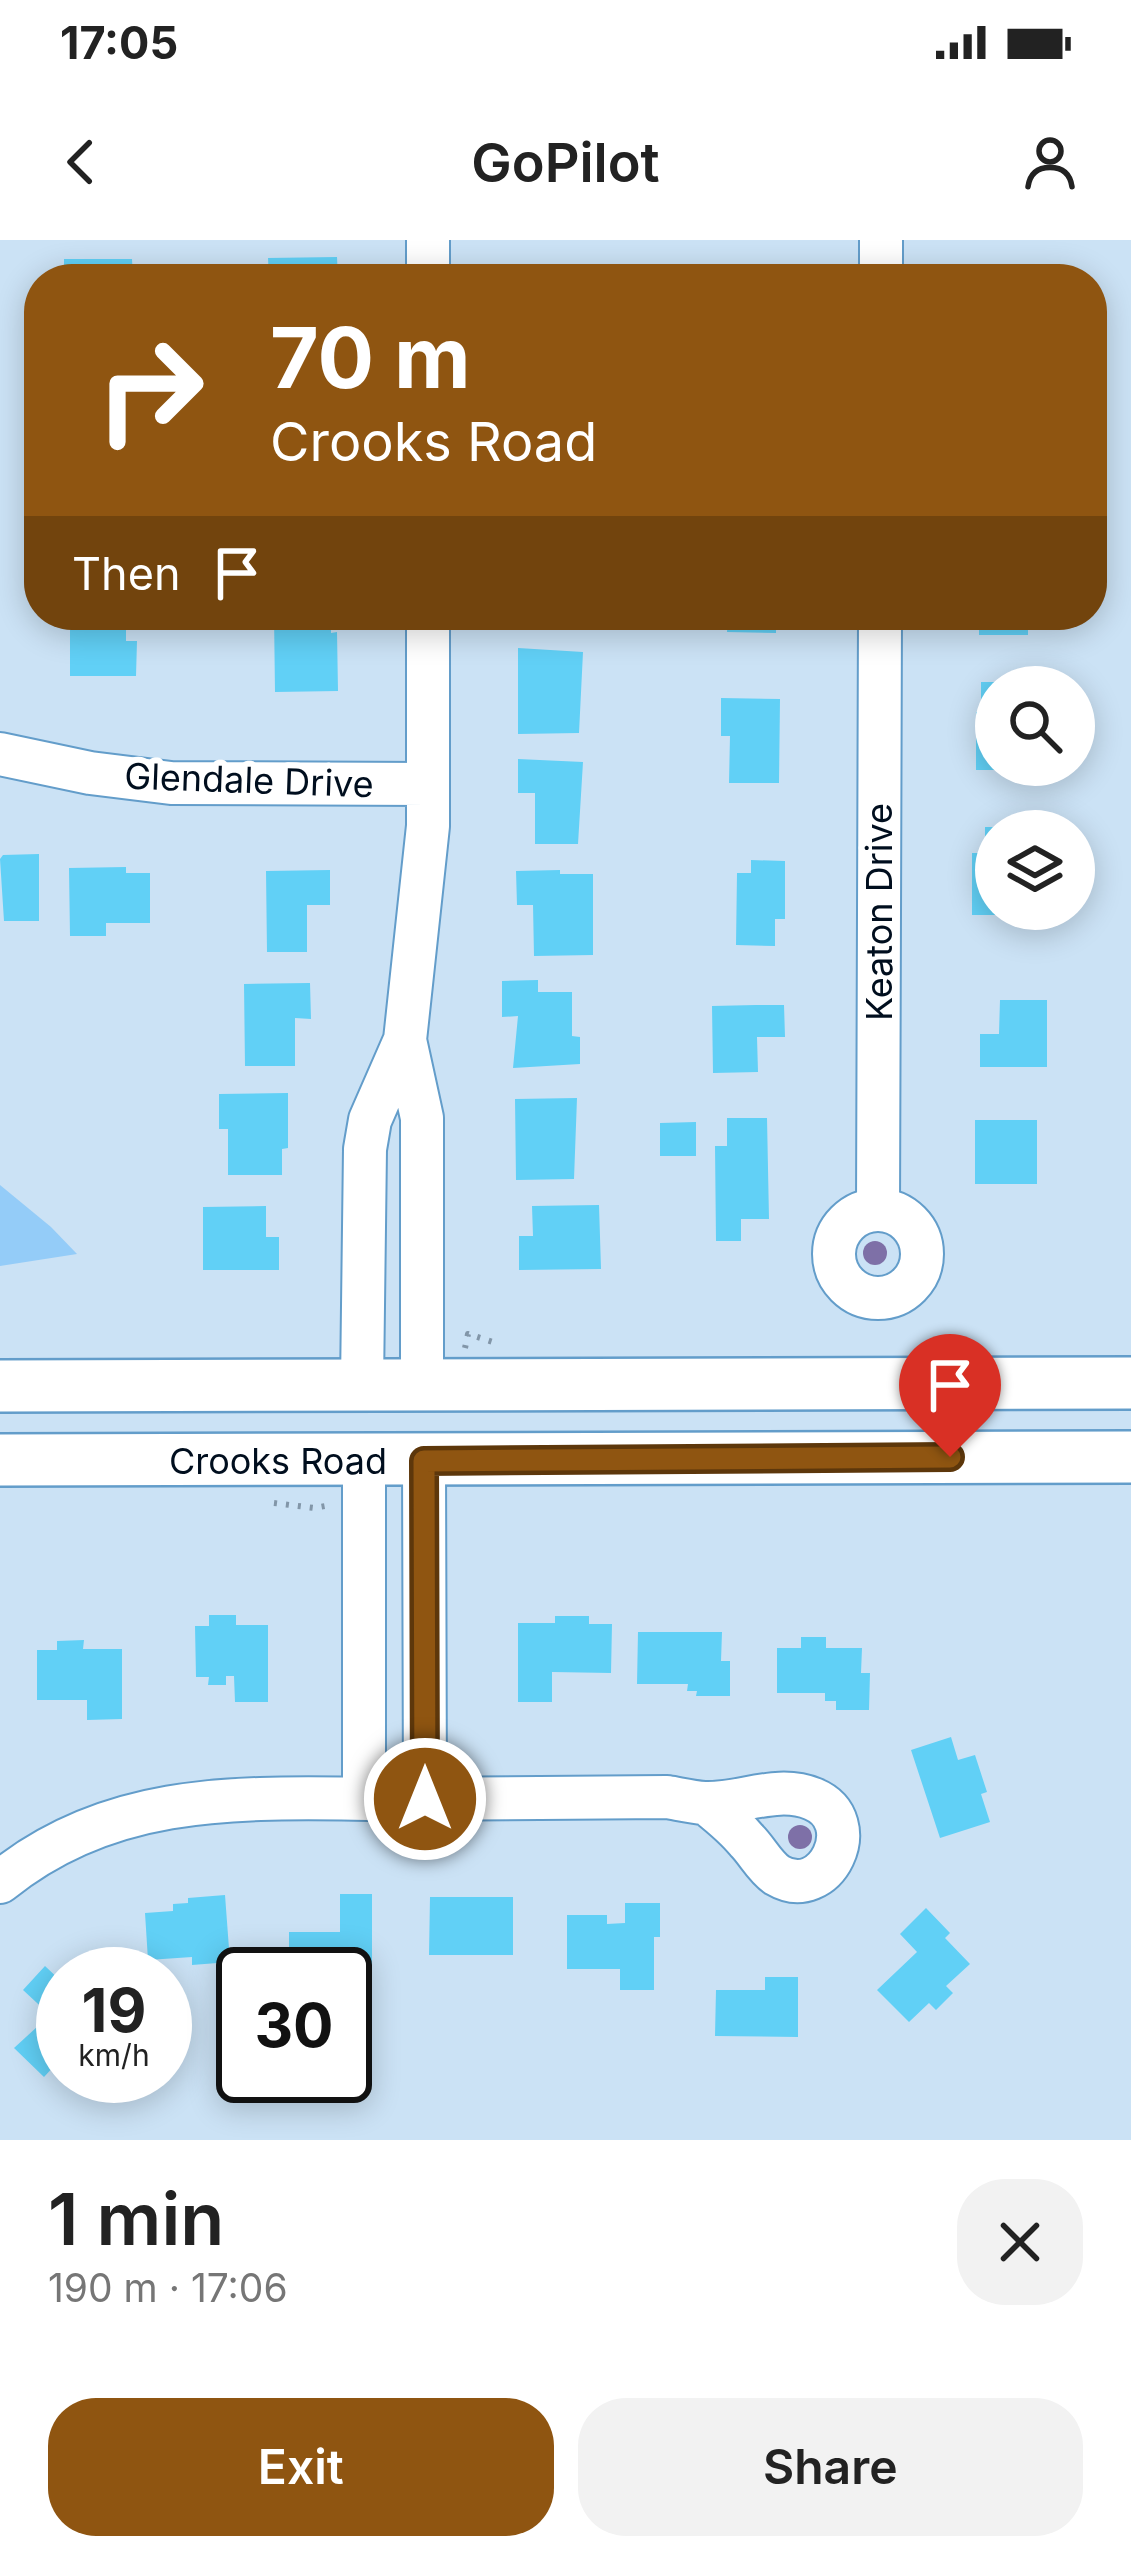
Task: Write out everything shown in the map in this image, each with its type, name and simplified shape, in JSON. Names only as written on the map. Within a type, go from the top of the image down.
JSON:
[{"type":"main road","points":[[0,1386],[1131,1384]]},
{"type":"main road","name":"Crooks Road","points":[[0,1460],[1131,1457]]},
{"type":"street","points":[[362,1384],[365,1149],[370,1120],[405,1040],[425,866],[428,630]]},
{"type":"street","name":"Keaton Drive","points":[[878,1210],[880,630]]},
{"type":"street","name":"Glendale Drive","points":[[0,754],[171,783],[428,784]]},
{"type":"street","points":[[405,1040],[422,1118],[422,1384]]},
{"type":"street","points":[[364,1461],[364,1799]]},
{"type":"street","points":[[424,1461],[425,1799]]},
{"type":"street","points":[[0,1882],[82,1832],[160,1806],[240,1799],[668,1797],[706,1803]]},
{"type":"water","points":[[0,1185],[51,1227],[77,1254],[0,1266]]},
{"type":"building","points":[[337,257],[337,264],[268,264],[268,258]]},
{"type":"building","points":[[64,259],[132,259],[132,264],[64,264]]},
{"type":"building","points":[[70,630],[126,630],[126,641],[137,641],[136,676],[70,676]]},
{"type":"building","points":[[274,630],[337,632],[338,691],[275,692]]},
{"type":"building","points":[[727,630],[776,630],[776,633]]},
{"type":"building","points":[[979,630],[1028,630],[1028,635],[979,635]]},
{"type":"building","points":[[518,648],[583,652],[579,733],[518,734]]},
{"type":"building","points":[[721,698],[780,699],[779,783],[729,783],[730,736],[721,736]]},
{"type":"building","points":[[518,759],[583,762],[578,844],[535,844],[535,793],[518,793]]},
{"type":"building","points":[[975,853],[975,915],[972,915]]},
{"type":"building","points":[[39,854],[39,921],[4,921],[0,859]]},
{"type":"building","points":[[751,860],[785,861],[785,919],[775,919],[775,946],[736,945],[737,873],[751,873]]},
{"type":"building","points":[[126,867],[126,873],[150,873],[150,923],[106,923],[106,936],[70,936],[69,868]]},
{"type":"building","points":[[330,870],[330,905],[307,905],[307,952],[267,952],[266,871]]},
{"type":"building","points":[[560,870],[560,874],[593,874],[593,955],[534,956],[533,905],[517,905],[516,871]]},
{"type":"building","points":[[538,980],[538,992],[572,992],[572,1036],[580,1037],[580,1064],[513,1068],[518,1016],[502,1017],[502,981]]},
{"type":"building","points":[[310,983],[311,1019],[295,1018],[295,1066],[245,1066],[244,984]]},
{"type":"building","points":[[1000,1000],[1047,1000],[1047,1067],[980,1067],[980,1034],[999,1034]]},
{"type":"building","points":[[784,1005],[785,1037],[757,1037],[758,1072],[713,1073],[712,1006]]},
{"type":"building","points":[[288,1093],[288,1148],[282,1149],[282,1175],[228,1175],[228,1129],[219,1129],[219,1094]]},
{"type":"building","points":[[577,1098],[574,1179],[516,1180],[515,1099]]},
{"type":"building","points":[[727,1118],[767,1118],[769,1219],[741,1219],[741,1241],[716,1241],[715,1146],[727,1146]]},
{"type":"building","points":[[975,1120],[1037,1120],[1037,1184],[975,1184]]},
{"type":"building","points":[[696,1122],[696,1156],[660,1156],[660,1123]]},
{"type":"building","points":[[599,1205],[601,1269],[519,1270],[519,1236],[533,1236],[532,1206]]},
{"type":"building","points":[[266,1206],[266,1237],[279,1237],[279,1270],[203,1270],[203,1207]]},
{"type":"building","points":[[209,1615],[236,1615],[236,1625],[268,1625],[268,1702],[235,1702],[234,1676],[226,1676],[226,1685],[208,1685],[209,1677],[196,1677],[195,1626],[209,1626]]},
{"type":"building","points":[[555,1616],[589,1616],[589,1624],[612,1624],[611,1673],[552,1672],[552,1702],[518,1702],[518,1623],[555,1623]]},
{"type":"building","points":[[638,1632],[722,1632],[721,1661],[730,1661],[730,1696],[696,1696],[697,1691],[687,1691],[688,1684],[637,1684]]},
{"type":"building","points":[[801,1637],[826,1637],[826,1648],[862,1648],[861,1673],[870,1673],[869,1710],[836,1710],[836,1701],[825,1701],[825,1693],[777,1693],[777,1648],[801,1648]]},
{"type":"building","points":[[84,1640],[83,1649],[122,1649],[122,1719],[87,1720],[87,1700],[37,1700],[37,1650],[57,1650],[57,1641]]},
{"type":"building","points":[[951,1737],[958,1760],[975,1755],[987,1792],[981,1794],[990,1822],[940,1838],[911,1750]]},
{"type":"building","points":[[340,1894],[372,1894],[372,1947],[289,1947],[289,1932],[340,1932]]},
{"type":"building","points":[[225,1895],[229,1947],[216,1947],[216,1963],[192,1965],[192,1947],[147,1947],[145,1913],[173,1911],[173,1904],[188,1903],[188,1898]]},
{"type":"building","points":[[430,1897],[513,1897],[513,1955],[429,1955]]},
{"type":"building","points":[[625,1903],[660,1903],[660,1937],[654,1937],[654,1990],[620,1990],[620,1969],[567,1969],[567,1915],[607,1915],[607,1924],[625,1923]]},
{"type":"building","points":[[926,1908],[970,1964],[946,1986],[953,1993],[936,2010],[929,2003],[909,2022],[877,1990],[917,1952],[900,1934]]},
{"type":"building","points":[[36,1976],[36,2002],[23,1990]]},
{"type":"building","points":[[765,1977],[798,1977],[798,2037],[715,2036],[716,1990],[765,1990]]},
{"type":"building","points":[[36,2028],[36,2069],[14,2048]]},
{"type":"route","points":[[425,1799],[424,1461],[950,1457]]}]
